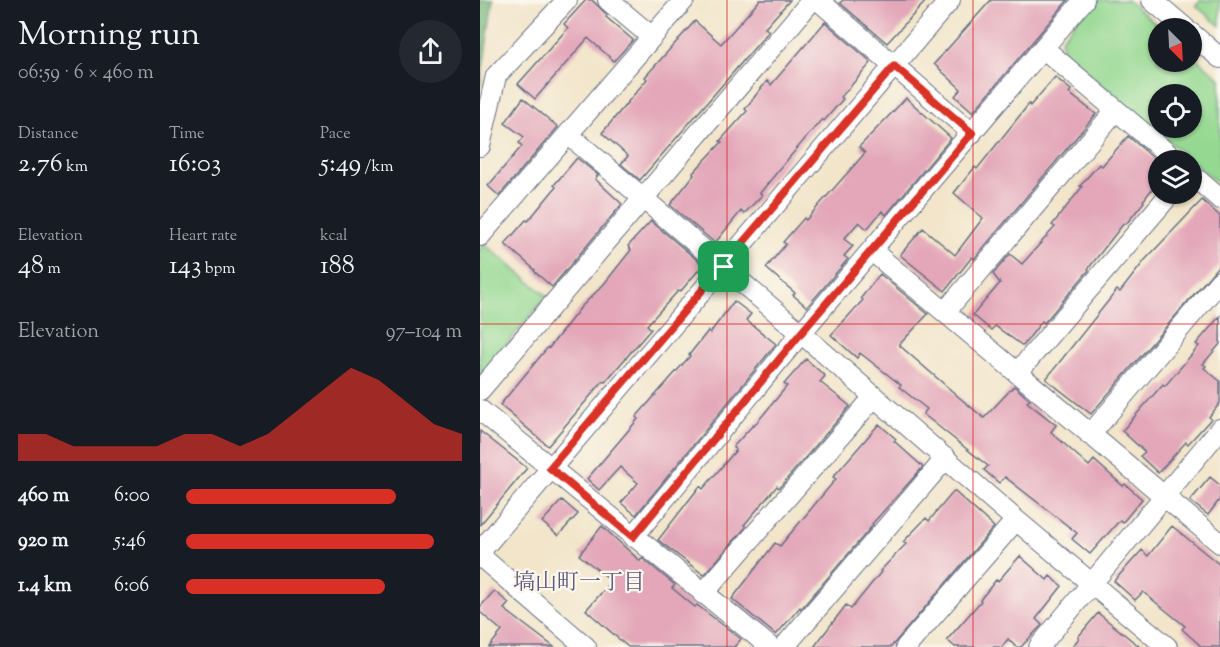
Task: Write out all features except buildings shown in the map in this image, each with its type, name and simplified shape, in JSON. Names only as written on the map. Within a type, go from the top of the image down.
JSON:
[{"type":"street","points":[[480,146],[496,76],[567,0]]},
{"type":"street","points":[[608,0],[652,37]]},
{"type":"street","points":[[484,223],[569,135],[684,0]]},
{"type":"street","points":[[480,390],[812,0]]},
{"type":"street","points":[[818,0],[972,133]]},
{"type":"street","points":[[586,647],[480,555],[484,547],[950,0]]},
{"type":"street","points":[[633,537],[801,333],[1084,0]]},
{"type":"street","points":[[1152,0],[1173,18]]},
{"type":"street","points":[[1202,42],[1220,58]]},
{"type":"street","points":[[1043,48],[1162,150]]},
{"type":"street","points":[[945,312],[1116,110]]},
{"type":"street","points":[[569,135],[1167,647]]},
{"type":"street","points":[[1202,183],[1220,199]]},
{"type":"street","points":[[1017,373],[1161,204]]},
{"type":"street","points":[[872,251],[1220,543]]},
{"type":"street","points":[[1090,435],[1220,281]]},
{"type":"street","points":[[703,594],[874,397]]},
{"type":"street","points":[[480,410],[770,647]]},
{"type":"street","points":[[1039,647],[1220,429]]},
{"type":"street","points":[[784,647],[946,458]]},
{"type":"street","points":[[906,647],[1016,520]]},
{"type":"green space","points":[[480,0],[493,0],[480,89]]},
{"type":"green space","points":[[1094,0],[1127,0],[1149,18],[1148,72],[1202,72],[1202,63],[1220,78],[1220,185],[1202,170],[1202,150],[1179,150],[1165,138],[1202,138],[1202,84],[1148,84],[1148,124],[1062,51],[1061,39]]},
{"type":"green space","points":[[1201,0],[1220,0],[1220,26],[1196,6]]},
{"type":"green space","points":[[484,244],[547,296],[480,376],[480,249]]},
{"type":"district","name":"塙山町一丁目","points":[[579,584]]},
{"type":"route","points":[[894,66],[972,133],[801,333],[633,537],[550,468],[724,267],[894,66]]}]
